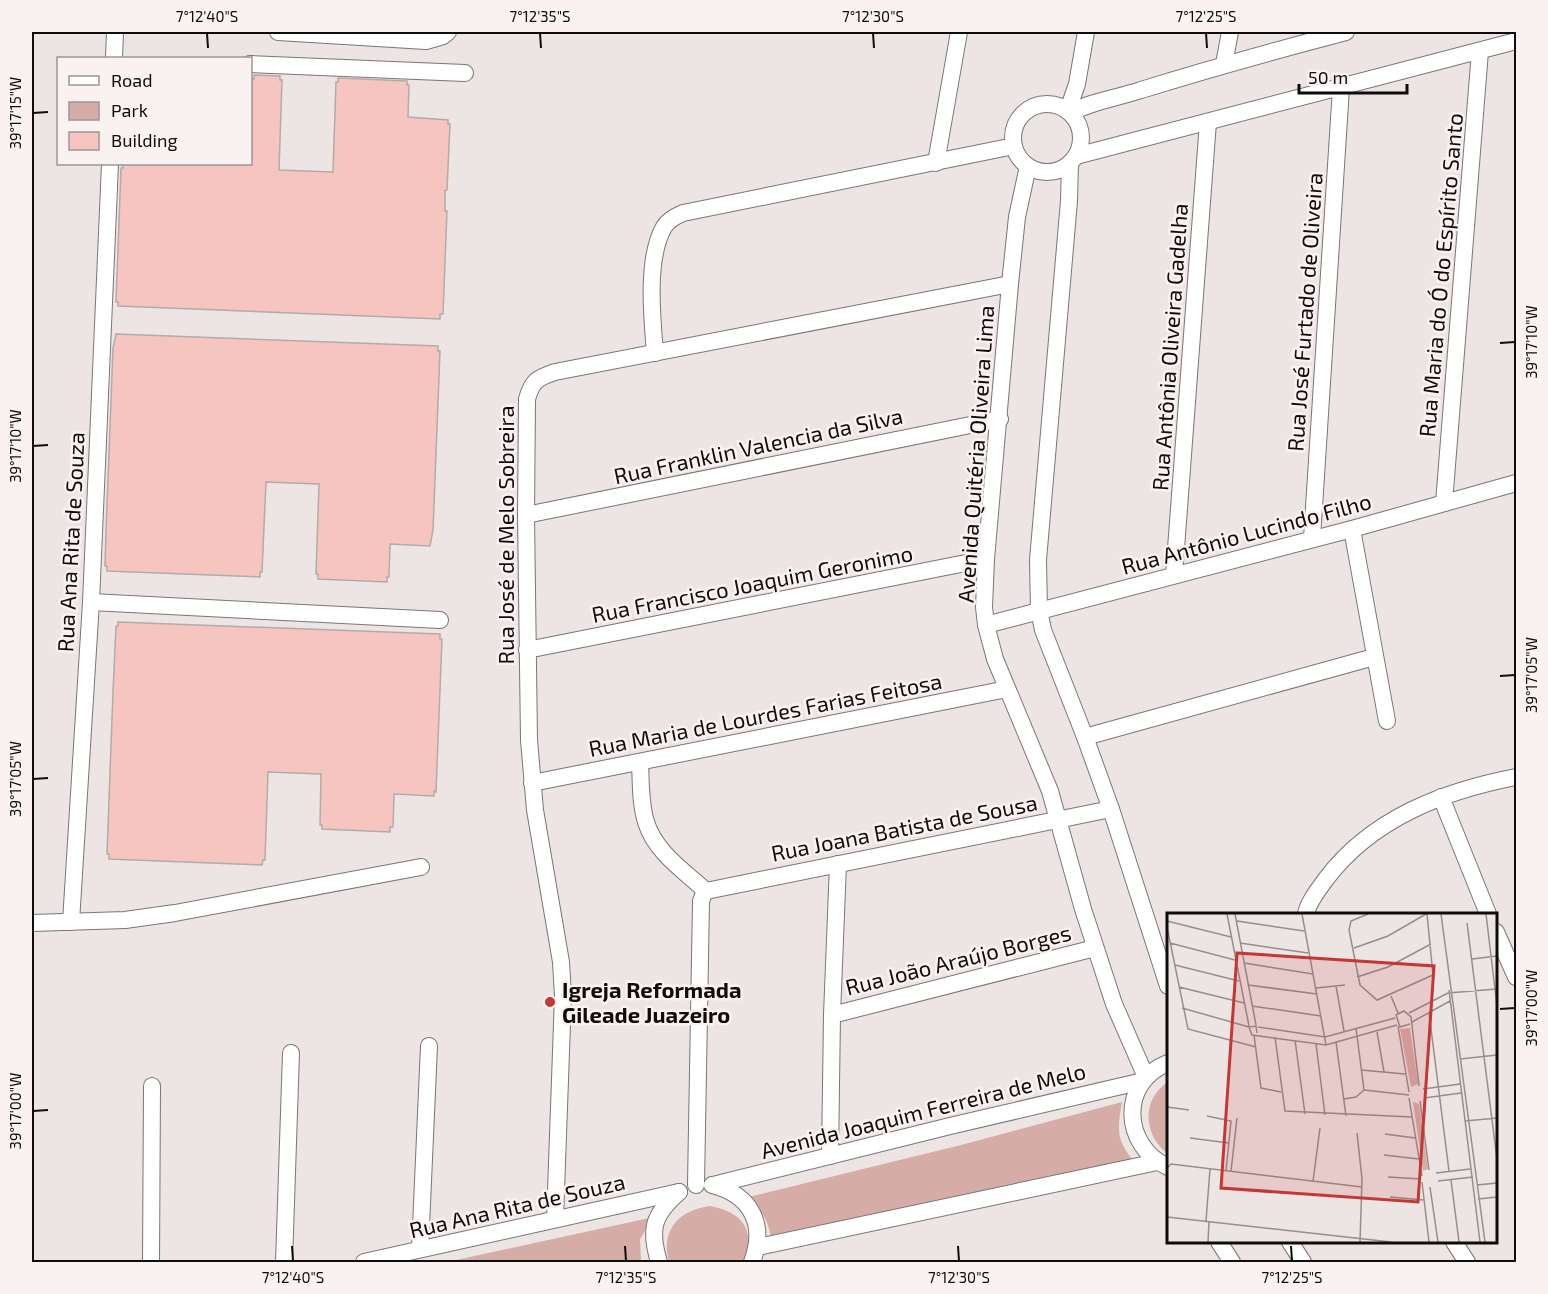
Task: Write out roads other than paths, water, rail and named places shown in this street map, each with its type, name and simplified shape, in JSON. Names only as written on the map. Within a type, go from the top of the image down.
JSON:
[{"type":"street","points":[[116,32],[116,57]]},
{"type":"street","points":[[278,32],[426,41],[443,36],[448,32]]},
{"type":"street","points":[[936,163],[959,32]]},
{"type":"street","points":[[1069,112],[1077,84],[1086,32]]},
{"type":"street","points":[[1224,64],[1230,32]]},
{"type":"street","points":[[1069,112],[1085,105],[1115,99],[1224,64],[1346,32]]},
{"type":"street","points":[[1167,983],[1111,809],[1043,630],[1039,610],[1038,560],[1069,201],[1073,160],[1081,145],[1081,134],[1077,122],[1069,112],[1057,105],[1045,104],[1034,107],[1024,113],[1017,123],[1014,146],[1022,160],[1028,166],[1045,172],[1054,172],[1073,160],[1516,41]]},
{"type":"street","name":"Rua Maria do Ó do Espírito Santo","points":[[1444,503],[1480,51]]},
{"type":"street","points":[[252,64],[465,73]]},
{"type":"street","name":"Rua José Furtado de Oliveira","points":[[1312,538],[1341,88]]},
{"type":"street","name":"Rua Antônia Oliveira Gadelha","points":[[1174,575],[1208,122]]},
{"type":"street","points":[[655,352],[652,324],[655,256],[664,226],[673,218],[683,213],[1014,146]]},
{"type":"street","name":"Rua Ana Rita de Souza","points":[[71,922],[91,602],[110,165]]},
{"type":"street","name":"Avenida Quitéria Oliveira Lima","points":[[1028,166],[1017,217],[1010,284],[986,559],[984,607],[986,624],[995,659],[1050,790],[1095,948],[1114,1004],[1145,1079]]},
{"type":"street","name":"Rua José de Melo Sobreira","points":[[555,1219],[564,996],[561,962],[532,783],[527,650],[526,515],[527,399],[531,385],[542,376],[555,372],[1010,284]]},
{"type":"street","name":"Rua Franklin Valencia da Silva","points":[[526,515],[1000,419]]},
{"type":"street","name":"Rua Antônio Lucindo Filho","points":[[986,624],[1352,529],[1516,483]]},
{"type":"street","points":[[1352,529],[1387,721]]},
{"type":"street","name":"Rua Francisco Joaquim Geronimo","points":[[527,650],[986,559]]},
{"type":"street","points":[[91,602],[440,620]]},
{"type":"street","points":[[1085,736],[1374,657]]},
{"type":"street","name":"Rua Maria de Lourdes Farias Feitosa","points":[[532,783],[1007,689]]},
{"type":"street","points":[[640,762],[646,822],[656,843],[672,861],[706,891],[701,901],[705,1185],[729,1190],[743,1200],[753,1214],[758,1230],[755,1255],[1163,1164]]},
{"type":"street","points":[[1306,913],[1336,865],[1392,819],[1441,797],[1516,777]]},
{"type":"street","points":[[1441,797],[1487,913]]},
{"type":"street","name":"Rua Joana Batista de Sousa","points":[[706,891],[1111,809]]},
{"type":"street","points":[[830,1156],[832,1015],[838,864]]},
{"type":"street","points":[[32,923],[126,920],[175,913],[421,867]]},
{"type":"street","points":[[1497,934],[1516,977]]},
{"type":"street","name":"Rua João Araújo Borges","points":[[832,1015],[1095,948]]},
{"type":"street","points":[[420,1250],[429,1046]]},
{"type":"street","points":[[285,1263],[291,1053]]},
{"type":"street","name":"Avenida Joaquim Ferreira de Melo","points":[[679,1192],[1145,1079],[1167,1063]]},
{"type":"street","points":[[1145,1079],[1135,1097],[1132,1115],[1135,1133],[1143,1149],[1163,1164]]},
{"type":"street","points":[[151,1263],[152,1086]]},
{"type":"street","points":[[659,1263],[653,1243],[655,1223],[664,1205],[679,1192]]},
{"type":"street","name":"Rua Ana Rita de Souza","points":[[364,1263],[679,1192]]},
{"type":"street","points":[[1220,1243],[1232,1263]]},
{"type":"street","points":[[1291,1243],[1303,1263]]},
{"type":"street","points":[[1455,1243],[1467,1263]]},
{"type":"place","name":"Igreja Reformada Gileade Juazeiro","points":[[550,1002]]}]
